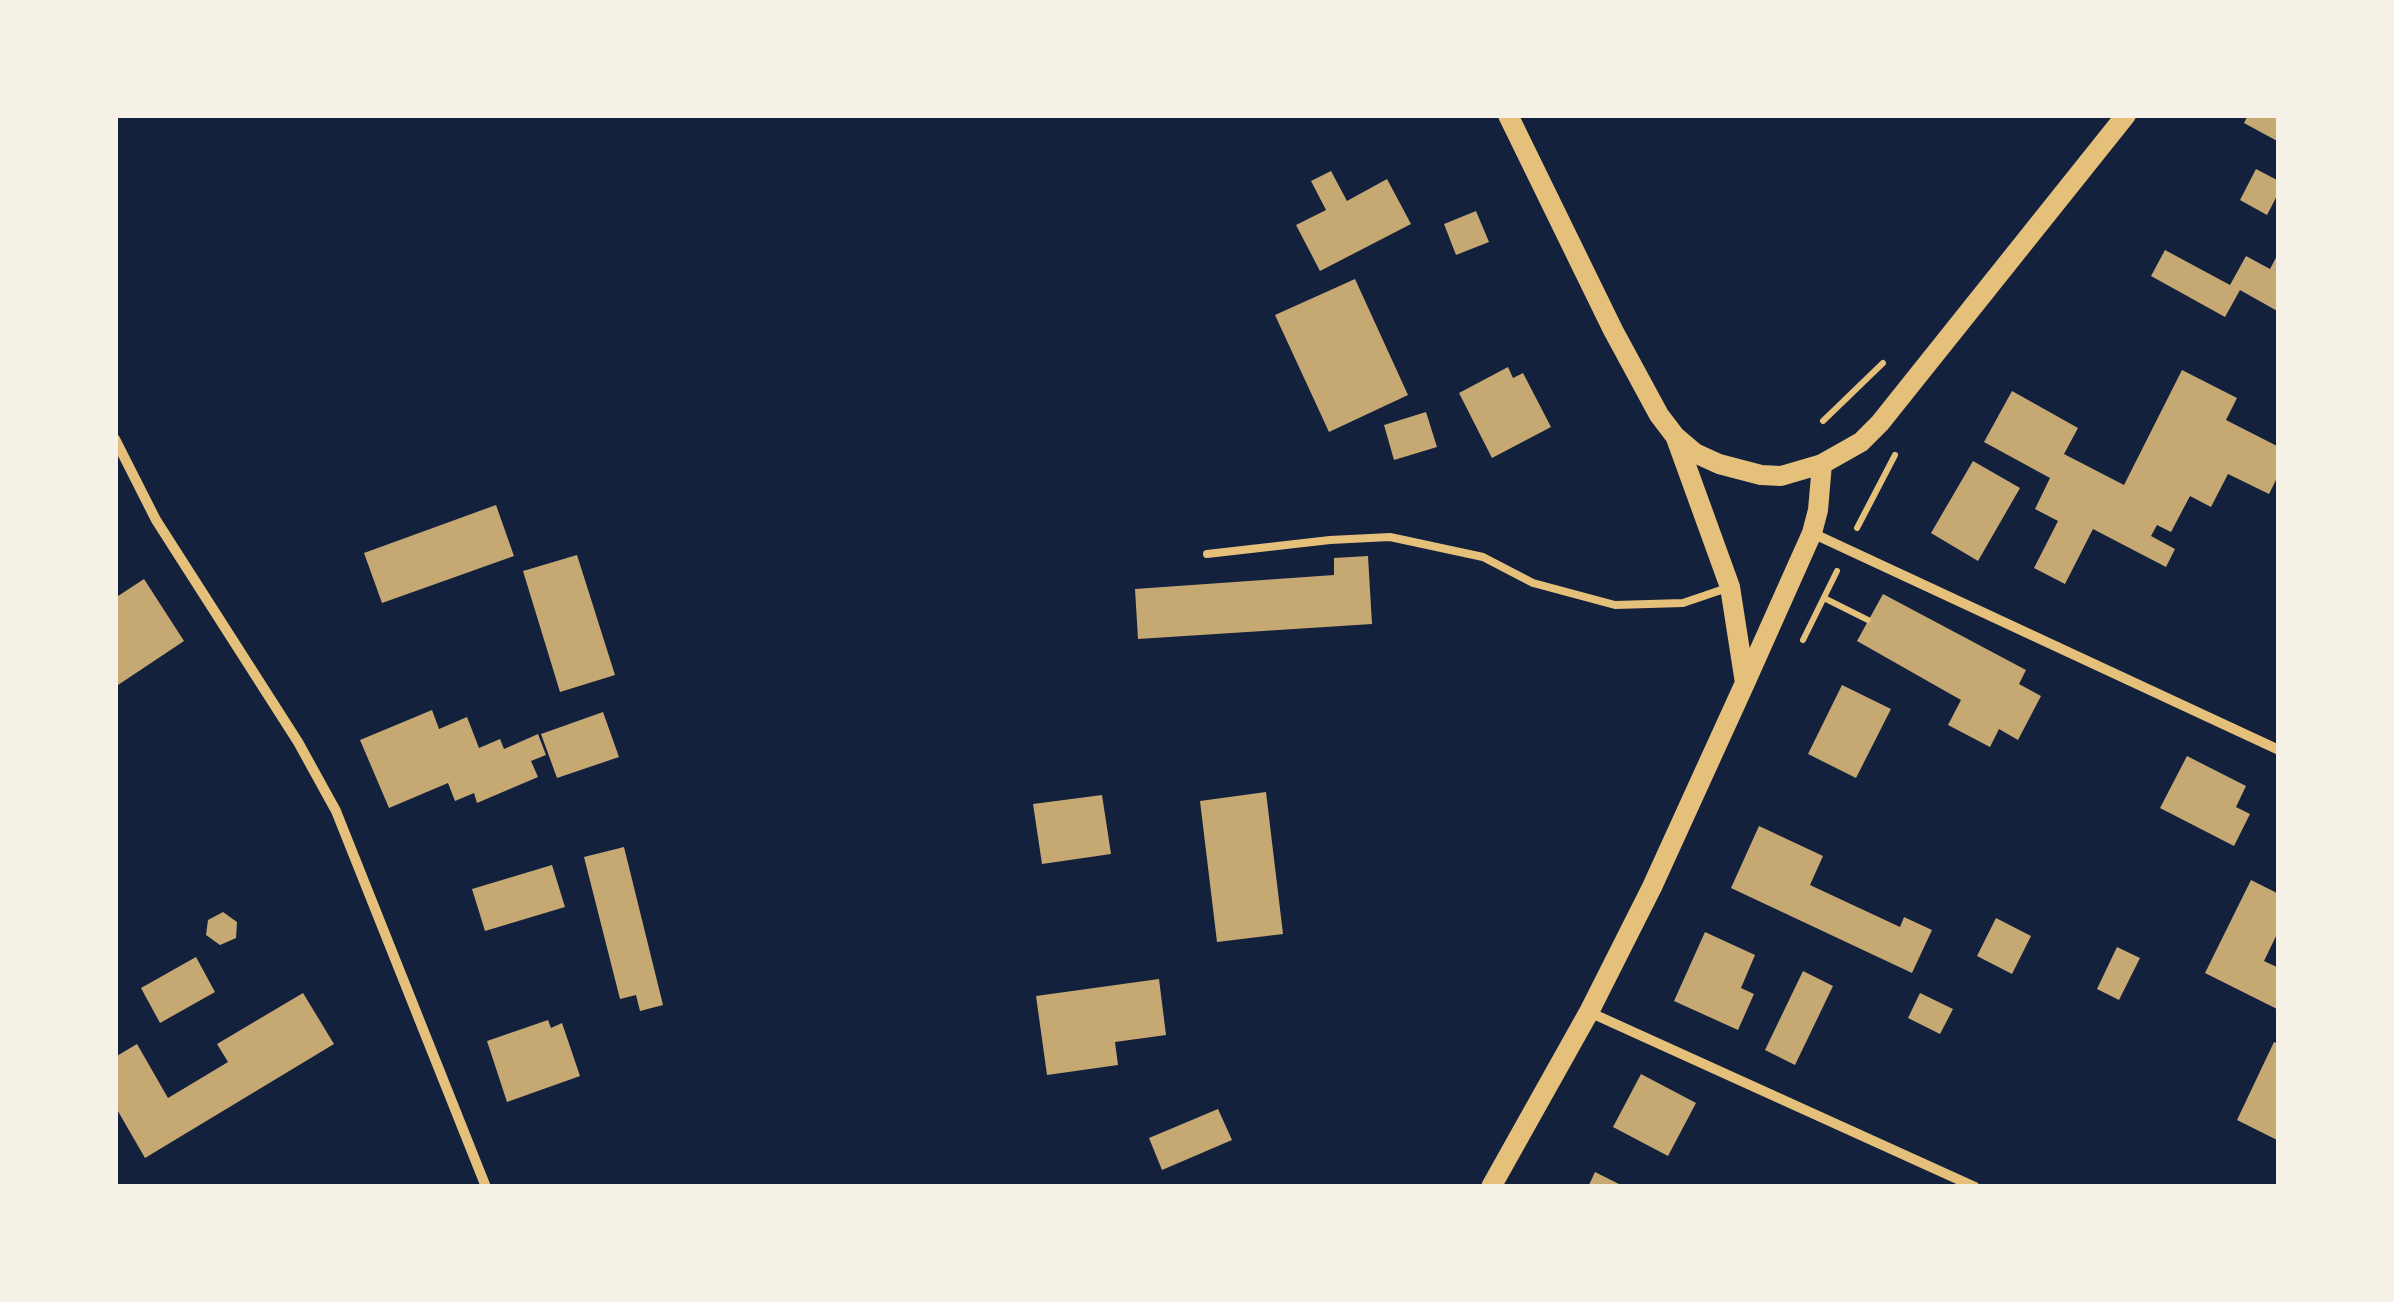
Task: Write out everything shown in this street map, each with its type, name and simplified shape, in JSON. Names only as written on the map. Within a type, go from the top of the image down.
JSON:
[{"type":"main road","points":[[1508,115],[1613,330],[1675,436],[1695,453],[1719,464],[1781,476],[1822,464],[1861,442],[1890,413],[2126,115]]},
{"type":"main road","points":[[1675,436],[1730,588],[1746,683]]},
{"type":"main road","points":[[1491,1187],[1589,1012],[1652,887],[1746,683],[1812,534],[1822,464]]},
{"type":"street","points":[[115,438],[156,520],[298,742],[336,812],[486,1187]]},
{"type":"street","points":[[1812,534],[2279,750]]},
{"type":"street","points":[[1589,1012],[1975,1187]]},
{"type":"lane","points":[[1207,554],[1390,537],[1483,557],[1534,583],[1615,605],[1683,603],[1730,588]]},
{"type":"path","points":[[1863,499],[1868,508]]},
{"type":"path","points":[[1824,598],[1868,620]]},
{"type":"building","points":[[2248,115],[2279,115],[2279,142],[2244,123]]},
{"type":"building","points":[[2256,169],[2279,181],[2279,192],[2267,215],[2240,200]]},
{"type":"building","points":[[1331,171],[1347,201],[1387,179],[1411,224],[1320,271],[1296,225],[1326,210],[1311,181]]},
{"type":"building","points":[[1476,211],[1489,242],[1456,255],[1444,224]]},
{"type":"building","points":[[2165,250],[2230,285],[2246,256],[2270,269],[2279,252],[2279,312],[2240,290],[2225,317],[2151,276]]},
{"type":"building","points":[[1355,279],[1408,395],[1329,432],[1275,315]]},
{"type":"building","points":[[1508,367],[1513,378],[1523,373],[1551,427],[1492,458],[1459,393]]},
{"type":"building","points":[[2182,370],[2237,398],[2226,420],[2279,447],[2279,474],[2269,494],[2228,474],[2211,507],[2190,496],[2171,532],[2157,525],[2151,536],[2175,549],[2166,567],[2093,529],[2065,584],[2034,568],[2058,521],[2035,509],[2050,478],[1984,442],[2012,391],[2078,428],[2064,454],[2124,485]]},
{"type":"building","points":[[1426,412],[1437,447],[1394,460],[1384,425]]},
{"type":"building","points":[[1973,461],[2020,488],[1978,561],[1931,533]]},
{"type":"building","points":[[496,505],[514,556],[382,603],[364,553]]},
{"type":"building","points":[[577,555],[615,675],[560,692],[523,571]]},
{"type":"building","points":[[1368,556],[1372,624],[1138,639],[1135,589],[1334,575],[1334,558]]},
{"type":"building","points":[[144,579],[184,641],[115,687],[115,598]]},
{"type":"building","points":[[1883,594],[2026,670],[2019,684],[2041,696],[2018,740],[1999,729],[1990,747],[1948,725],[1961,700],[1857,641]]},
{"type":"building","points":[[1842,685],[1891,709],[1856,778],[1808,754]]},
{"type":"building","points":[[432,710],[439,729],[467,717],[479,748],[500,739],[504,749],[538,734],[546,755],[531,761],[538,777],[477,803],[474,793],[455,801],[448,783],[389,808],[360,740]]},
{"type":"building","points":[[603,712],[619,757],[557,778],[541,734]]},
{"type":"building","points":[[2187,756],[2246,786],[2236,807],[2250,814],[2234,846],[2160,808]]},
{"type":"building","points":[[1266,792],[1283,934],[1217,942],[1200,801]]},
{"type":"building","points":[[1102,795],[1111,854],[1042,864],[1033,804]]},
{"type":"building","points":[[1759,826],[1823,856],[1810,885],[1900,927],[1904,917],[1932,930],[1912,973],[1731,888]]},
{"type":"building","points":[[624,847],[663,1005],[640,1011],[636,995],[620,999],[584,857]]},
{"type":"building","points":[[552,865],[565,907],[485,931],[472,889]]},
{"type":"building","points":[[2251,880],[2279,894],[2279,930],[2264,961],[2279,968],[2279,1010],[2205,973]]},
{"type":"building","points":[[223,912],[237,922],[236,938],[220,945],[206,935],[208,920]]},
{"type":"building","points":[[1996,918],[2031,936],[2012,974],[1977,956]]},
{"type":"building","points":[[1705,932],[1755,955],[1741,988],[1754,994],[1738,1030],[1674,1001]]},
{"type":"building","points":[[2117,947],[2140,958],[2119,1000],[2097,989]]},
{"type":"building","points":[[196,957],[215,992],[160,1023],[141,988]]},
{"type":"building","points":[[1803,971],[1833,986],[1795,1065],[1765,1050]]},
{"type":"building","points":[[1159,979],[1166,1035],[1115,1042],[1118,1065],[1047,1075],[1036,996]]},
{"type":"building","points":[[303,993],[334,1044],[145,1158],[115,1106],[115,1057],[137,1044],[168,1098],[228,1062],[217,1044]]},
{"type":"building","points":[[1920,993],[1953,1009],[1940,1034],[1908,1018]]},
{"type":"building","points":[[548,1020],[551,1028],[562,1023],[580,1076],[507,1102],[487,1041]]},
{"type":"building","points":[[2274,1042],[2279,1044],[2279,1141],[2237,1120]]},
{"type":"building","points":[[1641,1074],[1696,1103],[1668,1156],[1613,1127]]},
{"type":"building","points":[[1218,1109],[1232,1140],[1162,1170],[1149,1138]]},
{"type":"building","points":[[1595,1172],[1625,1187],[1588,1187]]}]
